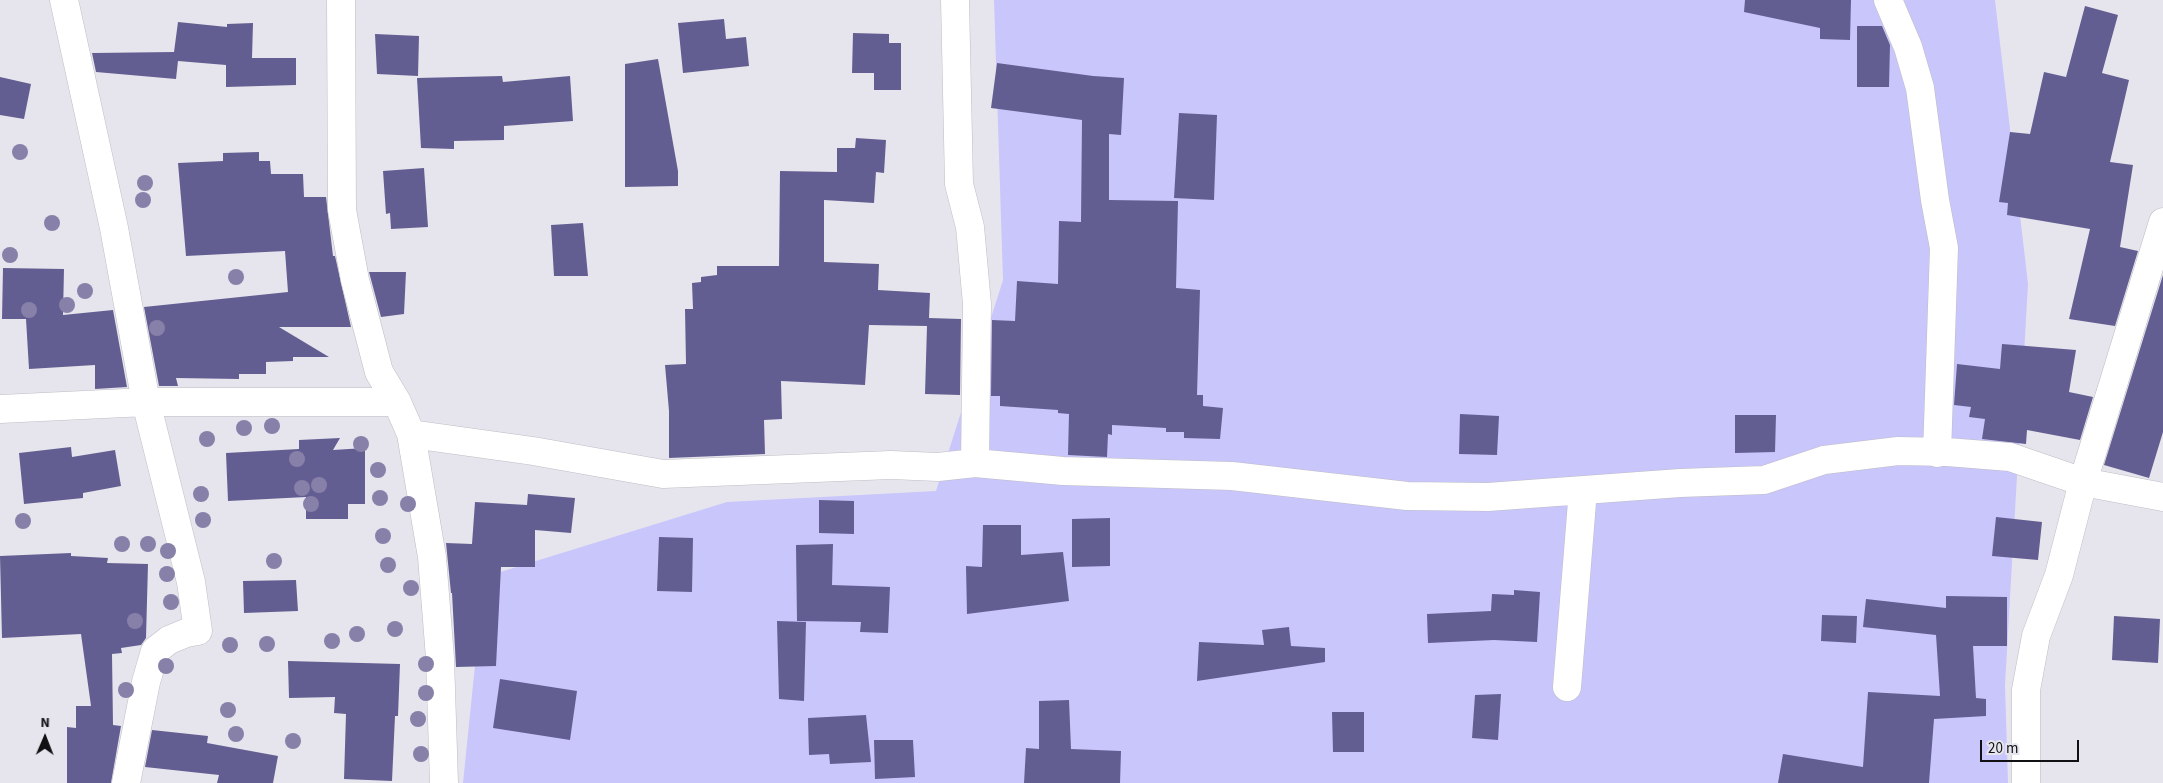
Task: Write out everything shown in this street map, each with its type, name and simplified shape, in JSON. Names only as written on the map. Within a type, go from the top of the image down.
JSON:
[{"type":"street","points":[[64,0],[114,228],[146,402],[191,582],[198,630],[186,632],[169,640],[155,651],[146,682],[126,783]]},
{"type":"street","points":[[341,0],[342,210],[355,280],[379,372],[397,402],[411,434],[432,557],[440,658],[444,783]]},
{"type":"street","points":[[955,0],[959,184],[970,227],[977,304],[975,463]]},
{"type":"street","points":[[1888,0],[1908,46],[1920,88],[1935,200],[1944,248],[1937,453]]},
{"type":"street","points":[[2026,783],[2026,690],[2036,636],[2059,575],[2083,482],[2163,222]]},
{"type":"street","points":[[0,409],[146,402],[397,402]]},
{"type":"street","points":[[411,434],[533,451],[663,474],[892,465],[938,467],[975,463],[1063,471],[1232,476],[1407,496],[1488,497],[1680,483],[1764,480],[1824,460],[1898,451],[2010,457],[2083,482],[2163,497]]},
{"type":"street","points":[[1566,687],[1583,490]]},
{"type":"shaded area","points":[[994,0],[1995,0],[2028,284],[2005,685],[2008,783],[463,783],[484,577],[727,502],[936,491],[1003,280]]},
{"type":"building","points":[[1745,0],[1851,0],[1850,40],[1820,39],[1820,28],[1744,12]]},
{"type":"building","points":[[2085,6],[2118,15],[2102,73],[2129,80],[2110,162],[2133,165],[2120,247],[2138,251],[2115,326],[2069,319],[2090,229],[2007,215],[2008,203],[1999,202],[2010,132],[2030,134],[2044,72],[2066,77]]},
{"type":"building","points":[[724,19],[726,39],[746,37],[749,66],[683,73],[678,23]]},
{"type":"building","points":[[178,22],[227,27],[227,24],[253,23],[252,58],[296,58],[296,85],[226,87],[226,65],[178,61],[176,79],[96,72],[92,53],[174,52]]},
{"type":"building","points":[[1857,26],[1882,26],[1890,45],[1889,87],[1857,87]]},
{"type":"building","points":[[853,33],[889,34],[889,43],[901,43],[901,90],[874,90],[874,73],[852,73]]},
{"type":"building","points":[[375,34],[419,36],[418,76],[377,74]]},
{"type":"building","points":[[658,59],[678,171],[678,186],[625,187],[625,64]]},
{"type":"building","points":[[997,63],[1093,76],[1124,78],[1121,135],[1109,134],[1109,200],[1178,201],[1176,288],[1200,290],[1197,395],[1203,395],[1203,406],[1223,408],[1220,439],[1184,438],[1184,432],[1166,432],[1166,428],[1112,425],[1112,435],[1108,434],[1107,457],[1068,455],[1069,414],[1058,413],[1058,410],[1000,406],[1000,396],[991,396],[992,320],[1015,321],[1017,281],[1058,284],[1059,221],[1081,222],[1082,120],[991,108]]},
{"type":"building","points":[[502,76],[503,82],[570,76],[573,121],[504,126],[504,140],[454,141],[454,149],[421,148],[417,78]]},
{"type":"building","points":[[0,77],[31,84],[24,119],[0,115]]},
{"type":"building","points":[[1179,113],[1217,115],[1214,200],[1174,198]]},
{"type":"building","points":[[856,138],[886,140],[884,173],[876,172],[874,203],[824,200],[824,262],[879,264],[878,290],[930,293],[929,318],[961,319],[960,395],[925,394],[927,326],[869,325],[865,385],[781,381],[782,419],[764,420],[765,454],[669,458],[669,411],[665,365],[686,364],[685,309],[693,309],[692,283],[701,282],[701,277],[717,275],[717,266],[779,266],[780,171],[837,172],[837,148],[855,148]]},
{"type":"building","points":[[259,152],[259,161],[270,161],[271,174],[303,174],[304,197],[326,197],[333,256],[335,256],[351,327],[279,327],[329,357],[293,357],[293,361],[266,362],[266,374],[239,374],[239,379],[176,378],[178,386],[159,386],[144,307],[288,292],[285,251],[186,256],[178,163],[223,161],[223,153]]},
{"type":"building","points":[[424,168],[428,227],[391,229],[390,213],[386,214],[383,171]]},
{"type":"building","points":[[583,223],[588,276],[554,276],[551,225]]},
{"type":"building","points":[[3,268],[64,269],[63,315],[113,310],[127,387],[95,389],[95,365],[29,369],[26,319],[2,319]]},
{"type":"building","points":[[369,272],[406,272],[404,314],[381,317]]},
{"type":"building","points":[[2163,275],[2163,432],[2149,478],[2104,465]]},
{"type":"building","points":[[2002,344],[2076,350],[2069,392],[2093,397],[2080,440],[2027,430],[2026,444],[1982,439],[1985,419],[1969,417],[1971,407],[1954,405],[1957,364],[2000,369]]},
{"type":"building","points":[[1460,414],[1499,416],[1497,455],[1459,454]]},
{"type":"building","points":[[1735,415],[1776,415],[1775,452],[1735,453]]},
{"type":"building","points":[[340,438],[333,450],[365,448],[365,504],[348,504],[348,519],[306,519],[306,497],[228,501],[226,453],[299,449],[299,440]]},
{"type":"building","points":[[71,447],[72,457],[115,450],[121,486],[83,493],[83,498],[24,504],[19,453]]},
{"type":"building","points":[[528,494],[575,498],[571,533],[535,530],[535,567],[501,567],[496,666],[456,667],[452,593],[446,543],[472,544],[475,502],[527,505]]},
{"type":"building","points":[[819,500],[854,501],[854,534],[819,533]]},
{"type":"building","points":[[1996,517],[2042,522],[2038,560],[1992,556]]},
{"type":"building","points":[[1110,518],[1110,566],[1072,567],[1072,519]]},
{"type":"building","points":[[983,525],[1021,525],[1021,555],[1063,552],[1069,601],[967,614],[966,566],[982,567]]},
{"type":"building","points":[[659,537],[693,538],[692,592],[657,591]]},
{"type":"building","points":[[833,544],[832,585],[890,587],[888,633],[860,632],[861,622],[797,621],[796,545]]},
{"type":"building","points":[[71,553],[71,556],[108,558],[107,563],[148,564],[146,638],[141,645],[121,648],[122,653],[112,654],[113,725],[121,726],[111,783],[67,783],[67,727],[76,728],[76,706],[91,706],[81,634],[2,638],[0,556]]},
{"type":"building","points":[[296,580],[298,611],[244,613],[243,581]]},
{"type":"building","points":[[1514,590],[1540,592],[1537,642],[1494,640],[1428,643],[1427,614],[1491,611],[1492,594],[1514,595]]},
{"type":"building","points":[[1946,596],[2007,597],[2007,646],[1973,646],[1976,698],[1986,699],[1986,716],[1934,719],[1929,783],[1778,783],[1783,754],[1863,767],[1868,692],[1940,696],[1936,635],[1863,627],[1866,599],[1946,608]]},
{"type":"building","points":[[1822,615],[1857,616],[1856,643],[1821,641]]},
{"type":"building","points":[[2114,616],[2160,619],[2158,663],[2112,660]]},
{"type":"building","points":[[777,621],[806,622],[804,701],[779,699]]},
{"type":"building","points":[[1289,627],[1291,646],[1325,648],[1325,662],[1197,681],[1199,642],[1264,645],[1262,630]]},
{"type":"building","points":[[288,661],[400,664],[398,716],[395,716],[392,781],[344,779],[346,714],[334,713],[335,697],[289,698]]},
{"type":"building","points":[[500,679],[577,691],[570,740],[493,728]]},
{"type":"building","points":[[1501,694],[1498,740],[1472,738],[1475,695]]},
{"type":"building","points":[[1069,700],[1071,749],[1121,751],[1120,783],[1024,783],[1026,748],[1039,749],[1039,701]]},
{"type":"building","points":[[1332,712],[1364,712],[1364,752],[1333,752]]},
{"type":"building","points":[[866,715],[871,762],[830,764],[829,754],[809,755],[808,718]]},
{"type":"building","points":[[152,730],[208,736],[207,743],[278,756],[273,783],[217,783],[219,775],[145,767]]},
{"type":"building","points":[[874,740],[913,740],[915,777],[875,779]]}]
